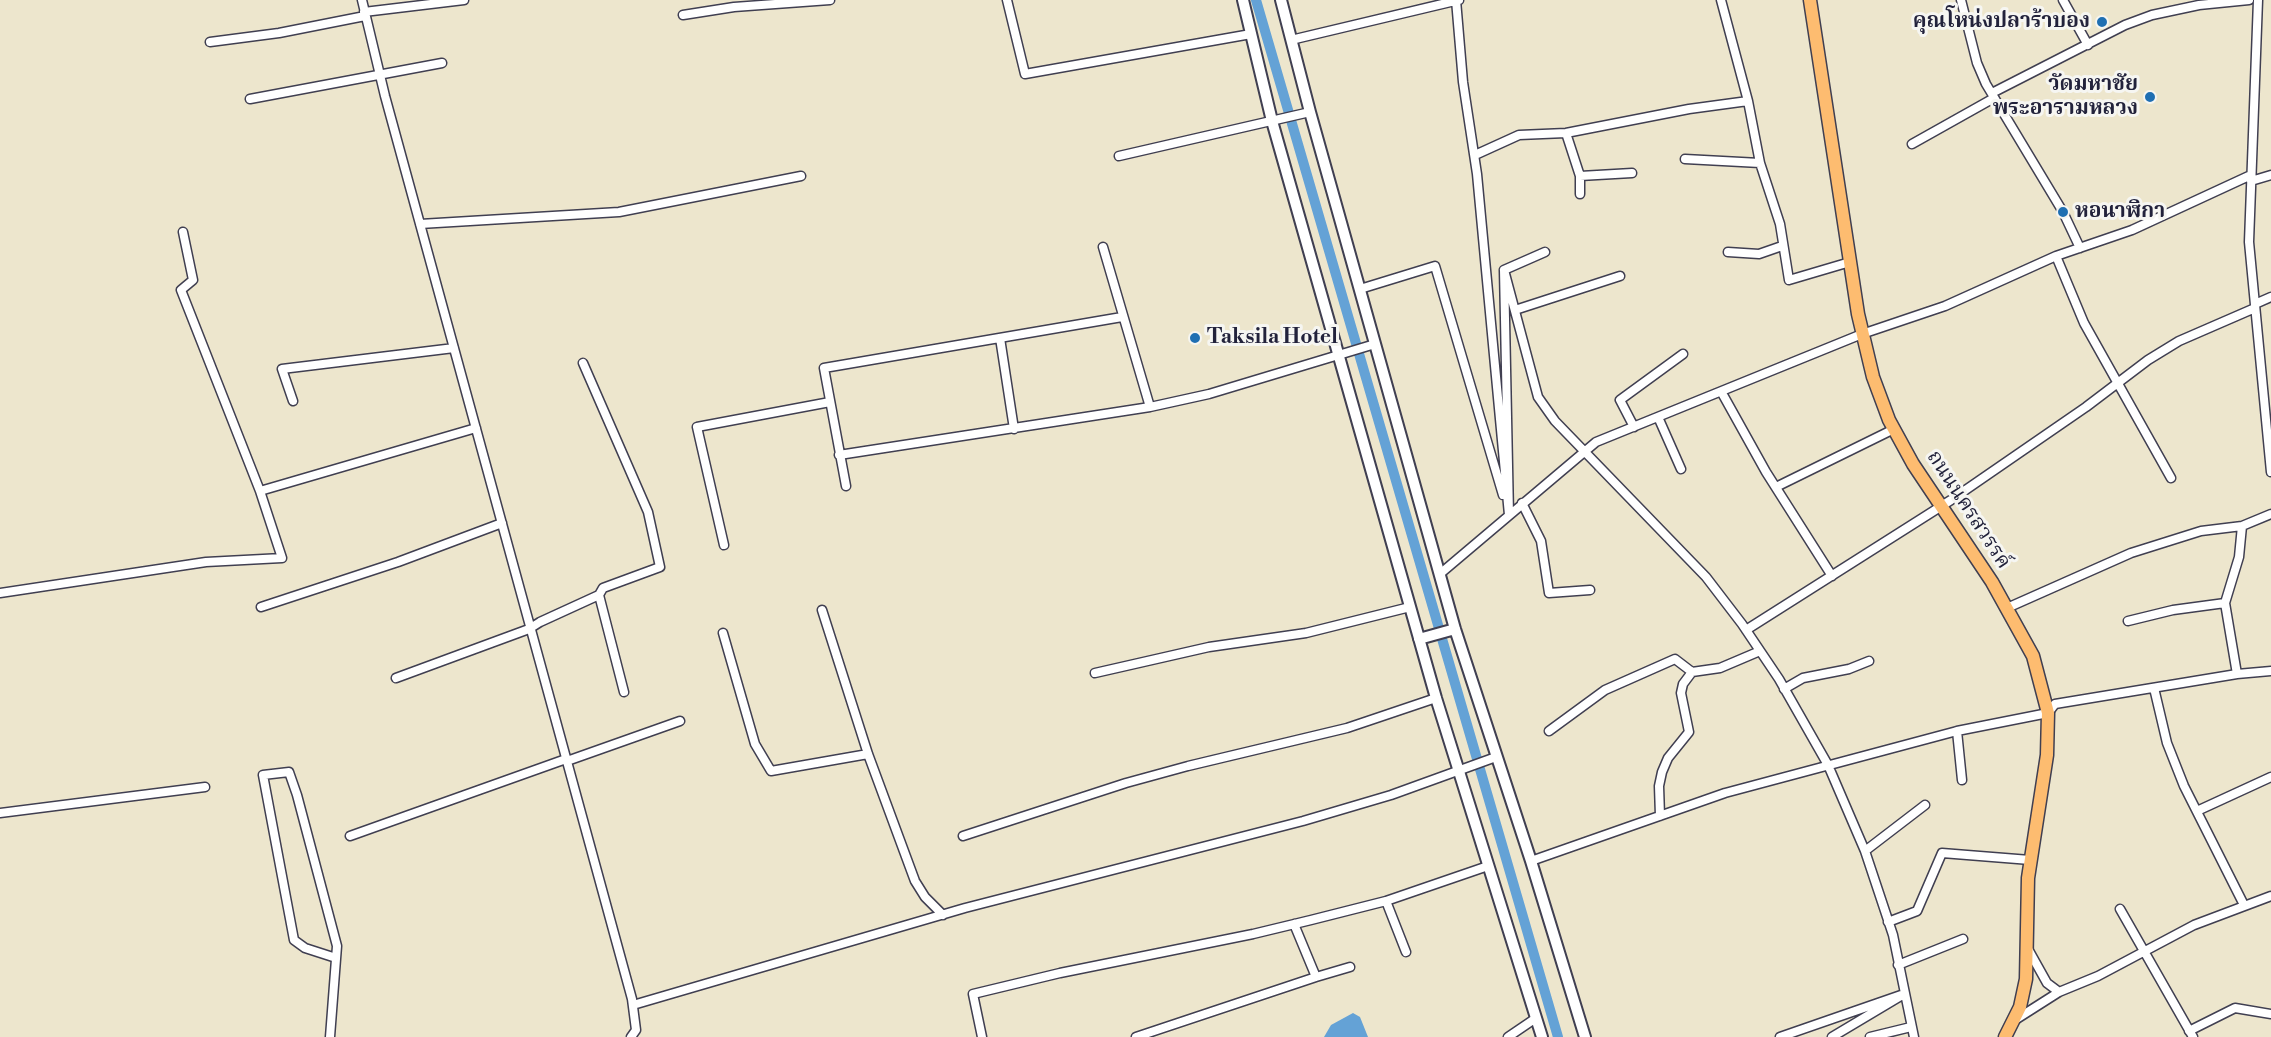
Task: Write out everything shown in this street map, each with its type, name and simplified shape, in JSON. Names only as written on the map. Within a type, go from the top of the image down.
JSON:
[{"type":"main road","name":"ถนนนครสวรรค์","points":[[1810,0],[1850,262],[1862,334],[1873,378],[1894,429],[2007,608],[2033,656],[2048,713],[2047,755],[2030,860],[2024,994],[2015,1020],[2005,1037]]},
{"type":"street","points":[[362,0],[379,74],[633,1005],[636,1035]]},
{"type":"street","points":[[210,42],[279,33],[365,14],[464,0]]},
{"type":"street","points":[[682,15],[734,7],[830,0]]},
{"type":"street","points":[[1007,0],[1025,74],[1251,34]]},
{"type":"street","points":[[1243,0],[1272,121],[1436,698],[1542,1037]]},
{"type":"street","points":[[1281,0],[1310,112],[1455,629],[1586,1037]]},
{"type":"street","points":[[1291,40],[1457,0],[1463,82],[1475,155],[1509,514]]},
{"type":"street","points":[[1721,0],[1748,101],[1760,163],[1780,224],[1789,280],[1850,262]]},
{"type":"street","points":[[1961,0],[1977,63],[1993,95],[2063,212],[2080,248]]},
{"type":"street","points":[[2063,0],[2088,45]]},
{"type":"street","points":[[1912,144],[1993,95],[2125,25],[2154,14],[2199,5],[2249,0]]},
{"type":"street","points":[[2258,0],[2249,242],[2268,416],[2271,472]]},
{"type":"street","points":[[250,99],[442,63]]},
{"type":"street","points":[[1475,155],[1519,135],[1566,133],[1689,109],[1748,101]]},
{"type":"street","points":[[1119,156],[1310,112]]},
{"type":"street","points":[[1566,133],[1580,176],[1580,194]]},
{"type":"street","points":[[1685,159],[1760,163]]},
{"type":"street","points":[[1580,176],[1632,173]]},
{"type":"street","points":[[1441,573],[1596,442],[1722,393],[1862,334],[1946,306],[2056,256],[2132,230],[2251,178],[2271,175]]},
{"type":"street","points":[[420,224],[619,212],[801,176]]},
{"type":"street","points":[[0,593],[206,562],[282,558],[260,490],[181,290],[193,280],[183,232]]},
{"type":"street","points":[[1728,252],[1759,254],[1782,246]]},
{"type":"street","points":[[1103,247],[1150,407]]},
{"type":"street","points":[[1504,270],[1545,252]]},
{"type":"street","points":[[2056,256],[2084,323],[2171,478]]},
{"type":"street","points":[[1360,288],[1435,266],[1509,514]]},
{"type":"street","points":[[1504,270],[1509,514]]},
{"type":"street","points":[[1504,270],[1538,397],[1555,421],[1706,577],[1760,651],[1828,765],[1865,851],[1888,922],[1914,1037]]},
{"type":"street","points":[[1515,310],[1620,276]]},
{"type":"street","points":[[1746,630],[1941,506],[2179,341],[2271,297]]},
{"type":"street","points":[[846,486],[824,368],[1122,317]]},
{"type":"street","points":[[1000,338],[1014,429]]},
{"type":"street","points":[[839,455],[1150,407],[1209,394],[1375,344]]},
{"type":"street","points":[[293,401],[282,369],[454,348]]},
{"type":"street","points":[[1634,427],[1620,400],[1683,354]]},
{"type":"street","points":[[396,678],[530,629],[599,595],[603,588],[660,567],[648,512],[583,363]]},
{"type":"street","points":[[1722,393],[1776,487],[1832,576]]},
{"type":"street","points":[[724,545],[697,428],[830,402]]},
{"type":"street","points":[[1658,417],[1681,469]]},
{"type":"street","points":[[260,490],[476,429]]},
{"type":"street","points":[[1776,487],[1894,429]]},
{"type":"street","points":[[1522,503],[1541,541],[1549,593],[1590,590]]},
{"type":"street","points":[[2007,608],[2131,553],[2201,531],[2242,526],[2271,514]]},
{"type":"street","points":[[261,607],[398,562],[502,523]]},
{"type":"street","points":[[2237,674],[2225,603],[2239,557],[2242,526]]},
{"type":"street","points":[[599,595],[624,692]]},
{"type":"street","points":[[2128,621],[2173,610],[2225,603]]},
{"type":"street","points":[[1095,673],[1209,647],[1306,633],[1410,607]]},
{"type":"street","points":[[822,610],[868,754],[915,881],[925,897],[943,915]]},
{"type":"street","points":[[1419,639],[1455,629]]},
{"type":"street","points":[[723,633],[756,744],[771,771],[868,754]]},
{"type":"street","points":[[1660,816],[1659,786],[1662,772],[1668,758],[1689,732],[1681,693],[1683,684],[1692,672],[1720,668],[1760,651]]},
{"type":"street","points":[[1549,731],[1605,690],[1640,672],[1675,659],[1692,672]]},
{"type":"street","points":[[1784,689],[1803,678],[1849,669],[1869,661]]},
{"type":"street","points":[[1531,861],[1725,793],[1957,731],[2048,713],[2055,704],[2237,674],[2271,671]]},
{"type":"street","points":[[2154,688],[2167,743],[2197,812],[2244,905]]},
{"type":"street","points":[[963,836],[1126,783],[1347,728],[1436,698]]},
{"type":"street","points":[[350,836],[680,721]]},
{"type":"street","points":[[1957,731],[1962,780]]},
{"type":"street","points":[[633,1005],[943,915],[1303,821],[1391,795],[1496,757]]},
{"type":"street","points":[[330,1037],[337,946],[289,772],[263,775],[294,940],[305,948],[336,958]]},
{"type":"street","points":[[2197,812],[2271,777]]},
{"type":"street","points":[[0,813],[205,787]]},
{"type":"street","points":[[1865,851],[1924,805]]},
{"type":"street","points":[[1888,922],[1917,911],[1942,853],[2030,860]]},
{"type":"street","points":[[982,1037],[973,994],[1060,973],[1294,924],[1386,901],[1488,866]]},
{"type":"street","points":[[2015,1020],[2059,992],[2144,952],[2194,925],[2271,896]]},
{"type":"street","points":[[1386,901],[1406,952]]},
{"type":"street","points":[[2120,909],[2191,1034],[2235,1008],[2271,1014]]},
{"type":"street","points":[[1294,924],[1316,977]]},
{"type":"street","points":[[1899,965],[1964,939]]},
{"type":"street","points":[[2027,947],[2047,983],[2059,992]]},
{"type":"street","points":[[1136,1037],[1350,967]]},
{"type":"street","points":[[1780,1037],[1904,994]]},
{"type":"street","points":[[1832,1037],[1904,994]]},
{"type":"street","points":[[1508,1037],[1536,1018]]},
{"type":"street","points":[[1870,1037],[1911,1028]]},
{"type":"water","points":[[1353,1013],[1360,1017],[1368,1037],[1324,1037],[1331,1025]]},
{"type":"waterway","points":[[1256,0],[1558,1037]]},
{"type":"place","name":"คุณโหน่งปลาร้าบอง","points":[[2102,22]]},
{"type":"place","name":"วัดมหาชัย พระอารามหลวง","points":[[2150,97]]},
{"type":"place","name":"หอนาฬิกา","points":[[2063,212]]},
{"type":"place","name":"Taksila Hotel","points":[[1195,338]]}]
